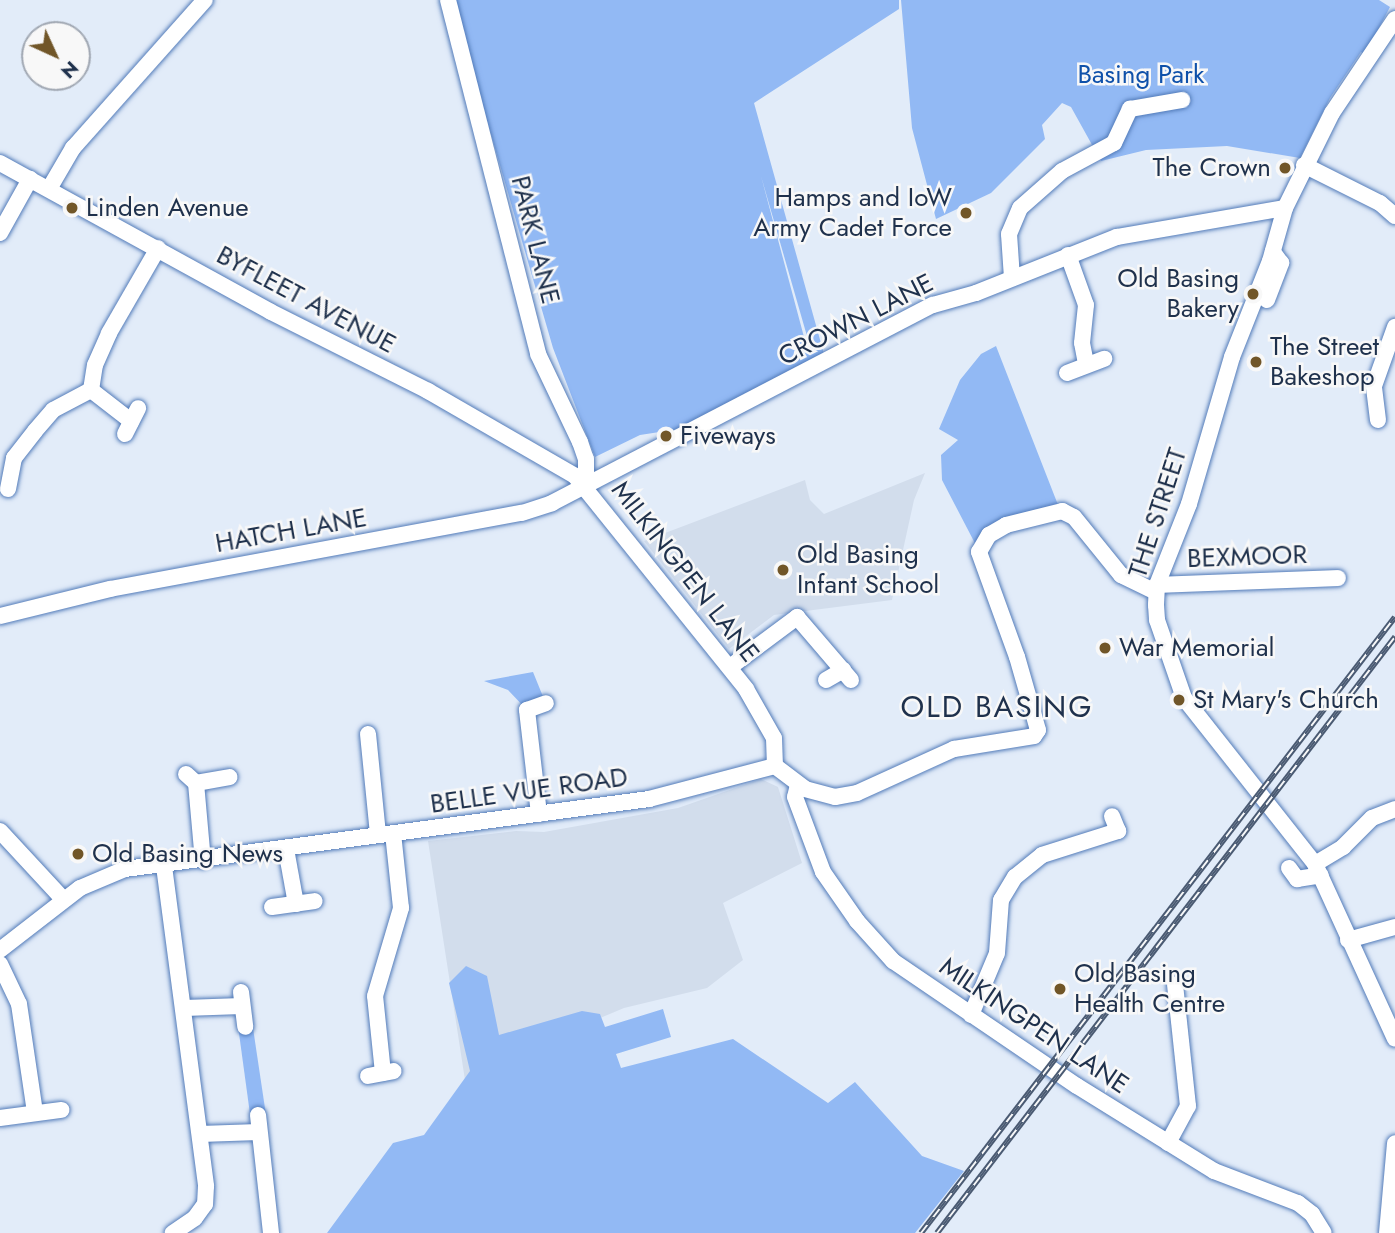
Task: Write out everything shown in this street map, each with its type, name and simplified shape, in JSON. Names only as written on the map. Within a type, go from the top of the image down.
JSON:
[{"type":"street","points":[[48,189],[73,148],[205,0]]},
{"type":"street","name":"PARK LANE","points":[[447,0],[538,354],[580,442],[586,459],[586,485]]},
{"type":"street","name":"THE STREET","points":[[1394,1035],[1318,870],[1184,698],[1157,620],[1157,589],[1189,504],[1244,328],[1273,252],[1285,208],[1332,113],[1395,19]]},
{"type":"street","points":[[1012,278],[1008,250],[1012,220],[1027,201],[1062,171],[1114,143],[1130,109],[1182,100]]},
{"type":"street","name":"BYFLEET AVENUE","points":[[0,163],[452,404],[552,460],[586,485]]},
{"type":"street","points":[[1304,165],[1380,203],[1395,216]]},
{"type":"street","points":[[0,233],[30,179]]},
{"type":"street","name":"CROWN LANE","points":[[586,485],[921,311],[1068,255],[1157,227],[1285,208]]},
{"type":"street","points":[[91,390],[95,365],[108,333],[158,248]]},
{"type":"street","points":[[1068,255],[1086,305],[1082,343],[1086,363]]},
{"type":"street","points":[[1395,327],[1374,386],[1374,423],[1395,415]]},
{"type":"street","points":[[1067,373],[1086,363],[1104,359]]},
{"type":"street","points":[[91,390],[131,421]]},
{"type":"street","points":[[4,490],[15,458],[53,410],[91,390]]},
{"type":"street","points":[[4,490],[24,484]]},
{"type":"street","name":"HATCH LANE","points":[[0,616],[174,576],[492,520],[552,503],[586,485]]},
{"type":"street","name":"MILKINGPEN LANE","points":[[586,485],[632,550],[730,667],[774,738],[775,766]]},
{"type":"street","points":[[775,766],[799,785],[818,795],[849,795],[954,749],[1034,736],[1038,730],[1017,657],[979,552],[989,535],[1006,525],[1062,511],[1085,525],[1121,575],[1157,589]]},
{"type":"street","name":"BEXMOOR","points":[[1157,589],[1338,578]]},
{"type":"street","points":[[730,667],[797,617],[847,675],[826,680]]},
{"type":"street","points":[[540,814],[527,710],[546,704]]},
{"type":"street","points":[[368,734],[401,908],[375,996],[381,1073]]},
{"type":"street","name":"BELLE VUE ROAD","points":[[0,950],[63,900],[125,869],[203,861],[386,833],[649,799],[775,766]]},
{"type":"street","points":[[203,861],[191,778],[229,777]]},
{"type":"street","name":"MILKINGPEN LANE","points":[[799,785],[794,797],[823,872],[857,921],[893,961],[971,1015],[1214,1171],[1298,1203],[1312,1214],[1324,1233]]},
{"type":"street","points":[[1289,869],[1297,879],[1318,870],[1372,818],[1395,809]]},
{"type":"street","points":[[971,1015],[997,953],[1001,900],[1015,877],[1042,855],[1118,831],[1112,816]]},
{"type":"street","points":[[0,831],[63,900]]},
{"type":"street","points":[[286,849],[296,904]]},
{"type":"street","points":[[164,866],[200,1134],[205,1203],[195,1218],[173,1233]]},
{"type":"street","points":[[272,907],[315,901]]},
{"type":"street","points":[[1348,940],[1395,927]]},
{"type":"street","points":[[0,964],[19,1004],[35,1113]]},
{"type":"street","points":[[1168,1143],[1188,1106],[1175,985]]},
{"type":"street","points":[[184,1008],[242,999],[245,1027]]},
{"type":"street","points":[[0,1118],[61,1110]]},
{"type":"street","points":[[258,1115],[271,1233]]},
{"type":"street","points":[[200,1134],[259,1132]]},
{"type":"street","points":[[1387,1233],[1395,1143]]},
{"type":"shaded area","name":"Old Basing Infant School","points":[[925,473],[914,500],[892,600],[774,615],[729,649],[644,541],[805,480],[810,500],[824,514]]},
{"type":"shaded area","points":[[761,779],[778,787],[802,863],[723,903],[743,960],[707,988],[624,1008],[500,1060],[465,1080],[428,841],[516,831],[544,832],[678,808]]},
{"type":"green space","points":[[452,0],[899,0],[899,9],[754,103],[824,354],[679,429],[640,435],[595,457],[553,348]],"holes":[[[761,176],[811,350],[808,352]]]},
{"type":"green space","name":"Basing Park","points":[[901,0],[1379,0],[1390,7],[1365,54],[1361,52],[1330,98],[1300,158],[1227,146],[1146,150],[1101,161],[1071,107],[1062,103],[1042,125],[1045,139],[991,193],[936,219],[912,128]]},
{"type":"green space","points":[[996,346],[1060,510],[1034,514],[979,551],[942,480],[941,455],[958,440],[939,429],[960,380],[981,354]]},
{"type":"green space","points":[[533,672],[546,704],[527,710],[508,690],[484,681]]},
{"type":"green space","points":[[466,966],[487,976],[499,1035],[582,1011],[600,1014],[605,1027],[663,1009],[671,1037],[616,1054],[621,1068],[733,1039],[828,1103],[855,1082],[922,1156],[964,1171],[915,1233],[327,1233],[393,1143],[424,1135],[470,1071],[449,983]]},
{"type":"green space","points":[[238,1026],[253,1028],[266,1115],[250,1114]]},
{"type":"railway","points":[[921,1233],[1395,617]]},
{"type":"railway","points":[[937,1233],[1395,637]]},
{"type":"place","name":"The Crown","points":[[1285,168]]},
{"type":"place","name":"Linden Avenue","points":[[72,208]]},
{"type":"place","name":"Hamps and IoW Army Cadet Force","points":[[966,213]]},
{"type":"place","name":"Old Basing Bakery","points":[[1253,294]]},
{"type":"place","name":"The Street Bakeshop","points":[[1256,362]]},
{"type":"place","name":"Fiveways","points":[[666,436]]},
{"type":"place","name":"Old Basing Infant School","points":[[783,570]]},
{"type":"place","name":"War Memorial","points":[[1105,648]]},
{"type":"place","name":"St Mary's Church","points":[[1179,700]]},
{"type":"place","name":"Old Basing News","points":[[78,854]]},
{"type":"place","name":"Old Basing Health Centre","points":[[1060,989]]},
{"type":"district","name":"OLD BASING","points":[[997,707]]}]
